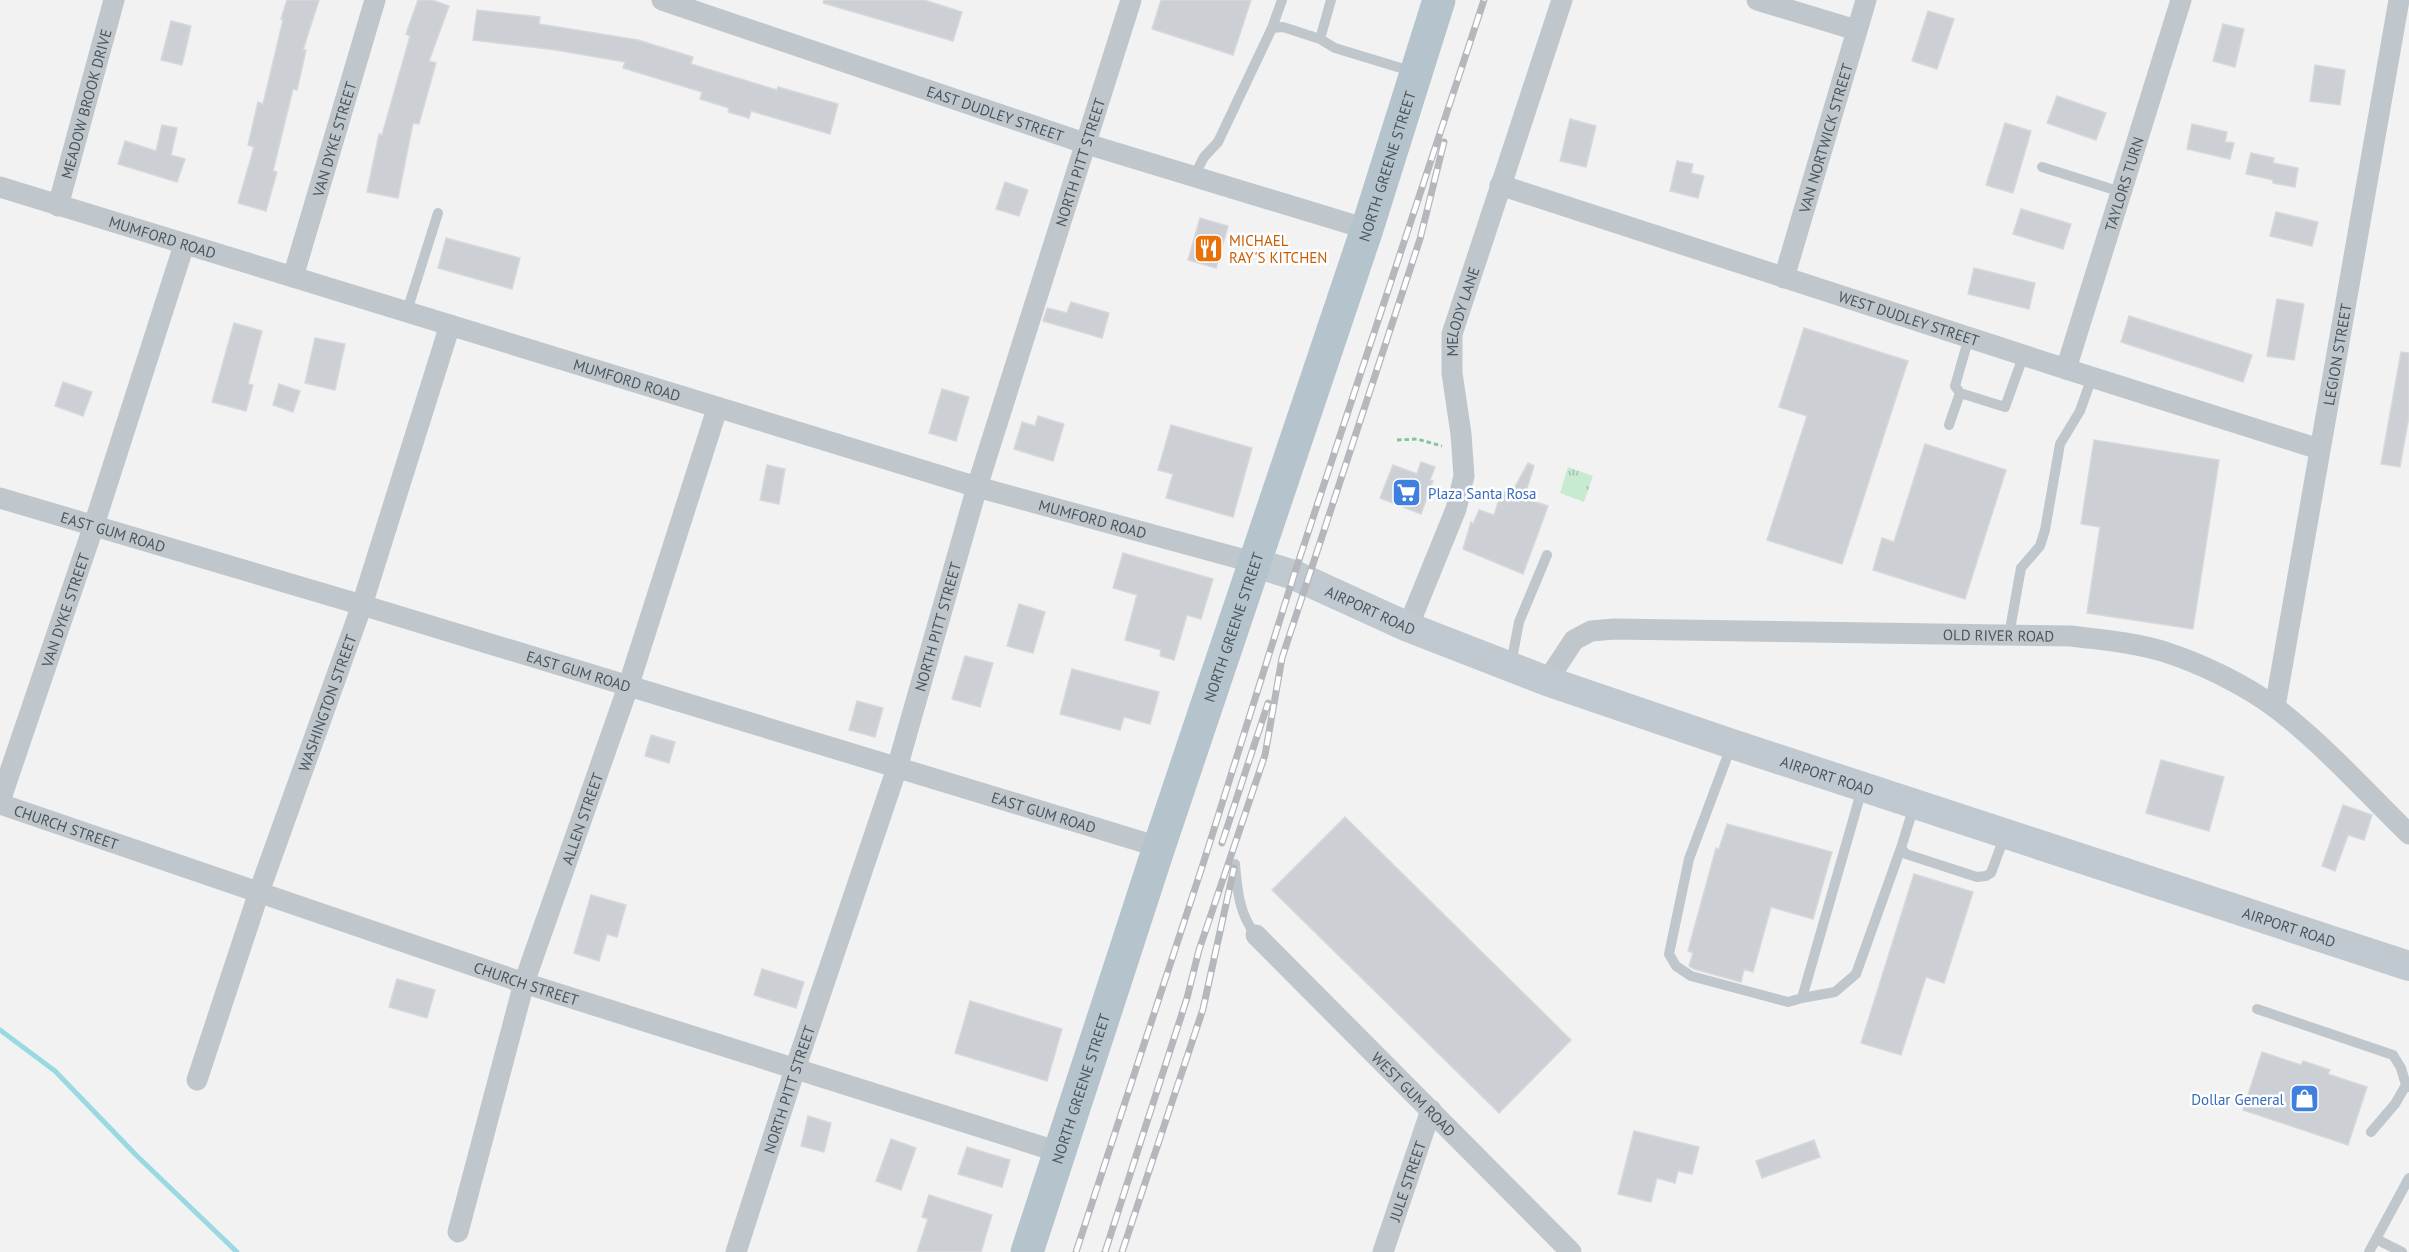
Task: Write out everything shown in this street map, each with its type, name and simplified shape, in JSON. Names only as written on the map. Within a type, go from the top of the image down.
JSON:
[{"type":"main road","name":"NORTH GREENE STREET","points":[[1027,1252],[1159,848],[1256,563],[1439,0]]},
{"type":"street","name":"MEADOW BROOK DRIVE","points":[[58,206],[114,0]]},
{"type":"street","name":"VAN DYKE STREET","points":[[293,277],[375,0]]},
{"type":"street","name":"EAST DUDLEY STREET","points":[[662,0],[1087,144],[1366,228]]},
{"type":"street","name":"NORTH PITT STREET","points":[[736,1252],[897,768],[977,487],[1131,0]]},
{"type":"street","name":"MELODY LANE","points":[[1408,627],[1460,495],[1464,468],[1452,373],[1452,334],[1562,0]]},
{"type":"street","points":[[1757,0],[1856,30]]},
{"type":"street","name":"VAN NORTWICK STREET","points":[[1784,278],[1866,0]]},
{"type":"street","name":"TAYLORS TURN","points":[[2066,369],[2181,0]]},
{"type":"street","name":"LEGION STREET","points":[[2275,707],[2399,0]]},
{"type":"street","name":"WEST DUDLEY STREET","points":[[1500,185],[2319,449]]},
{"type":"street","name":"MUMFORD ROAD","points":[[0,188],[977,487],[1256,563]]},
{"type":"street","name":"VAN DYKE STREET","points":[[0,803],[94,525],[184,245]]},
{"type":"street","name":"WASHINGTON STREET","points":[[197,1080],[259,892],[362,605],[450,325]]},
{"type":"street","name":"ALLEN STREET","points":[[458,1232],[524,983],[628,687],[717,409]]},
{"type":"street","name":"EAST GUM ROAD","points":[[0,498],[362,605],[1159,848]]},
{"type":"street","name":"AIRPORT ROAD","points":[[1256,563],[1294,575],[1408,627],[1547,681],[2409,966]]},
{"type":"street","name":"OLD RIVER ROAD","points":[[1547,681],[1574,640],[1590,631],[1621,628],[2071,636],[2119,642],[2160,651],[2220,675],[2275,707],[2409,834]]},
{"type":"street","name":"CHURCH STREET","points":[[0,803],[524,983],[1059,1152]]},
{"type":"street","name":"WEST GUM ROAD","points":[[1256,935],[1571,1252]]},
{"type":"street","name":"JULE STREET","points":[[1383,1252],[1431,1110]]},
{"type":"lane","points":[[1194,176],[1204,157],[1218,142],[1272,28],[1282,0]]},
{"type":"lane","points":[[1320,39],[1331,0]]},
{"type":"lane","points":[[1272,28],[1283,27],[1320,39],[1335,48],[1414,72]]},
{"type":"lane","points":[[2042,167],[2121,192]]},
{"type":"lane","points":[[408,311],[438,213]]},
{"type":"lane","points":[[1969,337],[1955,386],[1960,393],[2005,407],[2024,354]]},
{"type":"lane","points":[[2009,635],[2020,568],[2040,546],[2045,530],[2060,444],[2080,411],[2092,377]]},
{"type":"lane","points":[[1949,425],[1960,393]]},
{"type":"lane","points":[[1511,667],[1519,622],[1547,555]]},
{"type":"lane","points":[[1732,744],[1689,859],[1669,954],[1676,966],[1691,976],[1788,1002],[1834,992],[1856,974],[1916,802]]},
{"type":"lane","points":[[1802,998],[1863,786]]},
{"type":"lane","points":[[1901,848],[1906,854],[1977,877],[1986,876],[1991,873],[2005,834]]},
{"type":"lane","points":[[1235,864],[1238,897],[1247,921],[1256,935]]},
{"type":"lane","points":[[2257,1009],[2393,1055],[2408,1086],[2371,1132]]},
{"type":"lane","points":[[2369,1252],[2409,1178]]},
{"type":"lane","points":[[2376,1239],[2402,1252]]},
{"type":"path","points":[[1397,440],[1418,438],[1438,444],[1449,450],[1464,468]]},
{"type":"green space","points":[[1568,467],[1593,476],[1584,502],[1560,493]]},
{"type":"building","points":[[287,0],[319,0],[303,50],[306,50],[297,90],[293,89],[273,171],[277,172],[266,211],[238,203],[254,147],[248,145],[258,102],[263,104]]},
{"type":"building","points":[[418,0],[432,0],[449,6],[429,61],[436,63],[419,124],[413,123],[398,198],[367,192],[379,134],[382,135],[410,36],[406,34]]},
{"type":"building","points":[[824,0],[924,0],[962,12],[953,41],[823,3]]},
{"type":"building","points":[[1161,0],[1251,0],[1233,55],[1152,29]]},
{"type":"building","points":[[477,10],[540,17],[539,24],[638,40],[693,57],[691,64],[777,90],[778,87],[838,104],[830,134],[751,111],[749,118],[728,112],[729,108],[700,99],[702,92],[623,68],[625,62],[556,50],[473,40]]},
{"type":"building","points":[[1928,11],[1954,19],[1937,69],[1912,61]]},
{"type":"building","points":[[171,21],[191,26],[182,65],[161,60]]},
{"type":"building","points":[[2223,24],[2244,29],[2235,67],[2213,61]]},
{"type":"building","points":[[2315,65],[2345,70],[2340,105],[2310,101]]},
{"type":"building","points":[[2057,96],[2106,113],[2096,140],[2047,123]]},
{"type":"building","points":[[1570,119],[1596,126],[1586,167],[1560,161]]},
{"type":"building","points":[[2005,123],[2031,131],[2013,193],[1986,185]]},
{"type":"building","points":[[2192,124],[2227,132],[2225,142],[2234,143],[2230,159],[2187,149]]},
{"type":"building","points":[[162,125],[177,128],[171,155],[185,159],[177,182],[118,164],[125,141],[156,151]]},
{"type":"building","points":[[2251,153],[2274,158],[2273,163],[2298,168],[2295,187],[2246,174]]},
{"type":"building","points":[[1677,161],[1693,164],[1691,173],[1704,176],[1698,198],[1670,191]]},
{"type":"building","points":[[1005,182],[1028,190],[1019,216],[996,209]]},
{"type":"building","points":[[2021,209],[2071,224],[2063,249],[2013,234]]},
{"type":"building","points":[[2276,212],[2318,222],[2312,246],[2270,236]]},
{"type":"building","points":[[1200,218],[1228,226],[1216,268],[1188,260]]},
{"type":"building","points":[[446,238],[520,258],[512,289],[438,268]]},
{"type":"building","points":[[1974,268],[2035,283],[2029,309],[1968,294]]},
{"type":"building","points":[[2277,299],[2304,304],[2294,360],[2267,356]]},
{"type":"building","points":[[1071,302],[1109,313],[1102,338],[1043,321],[1047,308],[1067,313]]},
{"type":"building","points":[[2129,316],[2252,355],[2243,382],[2121,342]]},
{"type":"building","points":[[234,323],[262,331],[248,384],[253,385],[246,411],[212,402]]},
{"type":"building","points":[[1804,328],[1908,361],[1842,564],[1767,540],[1807,416],[1779,407]]},
{"type":"building","points":[[315,338],[345,344],[335,390],[305,383]]},
{"type":"building","points":[[2401,352],[2409,353],[2409,416],[2400,467],[2381,464]]},
{"type":"building","points":[[63,382],[92,392],[83,416],[55,406]]},
{"type":"building","points":[[279,384],[300,391],[293,412],[273,405]]},
{"type":"building","points":[[942,389],[969,397],[956,441],[929,433]]},
{"type":"building","points":[[1038,416],[1064,424],[1053,461],[1014,449],[1022,422],[1035,426]]},
{"type":"building","points":[[1171,425],[1252,448],[1233,517],[1166,498],[1173,474],[1158,470]]},
{"type":"building","points":[[2094,440],[2219,460],[2193,629],[2087,613],[2100,527],[2081,524]]},
{"type":"building","points":[[1925,444],[2006,470],[1965,599],[1873,570],[1882,538],[1894,542]]},
{"type":"building","points":[[1421,462],[1435,467],[1430,480],[1433,481],[1421,514],[1380,498],[1393,465],[1417,474]]},
{"type":"building","points":[[1528,463],[1534,466],[1524,498],[1548,506],[1523,574],[1463,549],[1471,522],[1473,524],[1479,510],[1494,515],[1502,491],[1511,494]]},
{"type":"building","points":[[767,465],[785,469],[779,504],[760,500]]},
{"type":"building","points":[[1123,553],[1213,579],[1201,619],[1187,615],[1174,660],[1160,656],[1161,650],[1125,640],[1137,595],[1113,588]]},
{"type":"building","points":[[1019,604],[1045,612],[1033,653],[1007,646]]},
{"type":"building","points":[[965,656],[993,663],[980,707],[952,699]]},
{"type":"building","points":[[1072,669],[1159,692],[1150,724],[1124,717],[1120,730],[1060,714]]},
{"type":"building","points":[[857,701],[883,708],[875,737],[849,730]]},
{"type":"building","points":[[651,735],[675,742],[669,763],[645,756]]},
{"type":"building","points":[[2161,760],[2224,777],[2209,831],[2146,813]]},
{"type":"building","points":[[2343,805],[2372,815],[2364,840],[2348,835],[2335,871],[2322,866]]},
{"type":"building","points":[[1345,817],[1571,1040],[1499,1113],[1272,890]]},
{"type":"building","points":[[1727,824],[1832,852],[1813,919],[1771,907],[1753,972],[1744,969],[1741,982],[1689,966],[1693,953],[1688,951],[1716,848],[1719,849]]},
{"type":"building","points":[[1914,874],[1973,892],[1944,983],[1926,977],[1901,1055],[1861,1043]]},
{"type":"building","points":[[591,895],[626,905],[617,937],[607,934],[599,961],[574,953]]},
{"type":"building","points":[[762,969],[804,982],[796,1008],[754,995]]},
{"type":"building","points":[[397,979],[435,990],[427,1018],[389,1007]]},
{"type":"building","points":[[970,1001],[1062,1029],[1047,1081],[955,1053]]},
{"type":"building","name":"Dollar General","points":[[2262,1052],[2301,1065],[2303,1061],[2330,1070],[2328,1074],[2367,1087],[2348,1145],[2243,1110]]},
{"type":"building","points":[[808,1116],[831,1123],[824,1152],[801,1146]]},
{"type":"building","points":[[1634,1131],[1699,1147],[1692,1174],[1678,1171],[1675,1183],[1657,1178],[1651,1202],[1618,1194]]},
{"type":"building","points":[[891,1139],[916,1148],[901,1190],[876,1181]]},
{"type":"building","points":[[1814,1140],[1820,1157],[1762,1178],[1756,1161]]},
{"type":"building","points":[[967,1147],[1010,1160],[1002,1187],[958,1174]]},
{"type":"building","points":[[929,1195],[992,1215],[981,1252],[917,1252],[928,1219],[922,1217]]},
{"type":"waterway","points":[[0,1030],[55,1071],[136,1155],[237,1252]]},
{"type":"railway","points":[[1076,1252],[1203,864],[1294,575],[1484,0]]},
{"type":"railway","points":[[1105,1252],[1187,998],[1199,950],[1265,755],[1282,658],[1420,239],[1444,142]]},
{"type":"railway","points":[[1222,843],[1268,703]]},
{"type":"railway","points":[[1122,1252],[1203,1009],[1234,868]]},
{"type":"place","name":"MICHAEL RAY'S KITCHEN","points":[[1208,249]]},
{"type":"place","name":"Plaza Santa Rosa","points":[[1407,493]]},
{"type":"place","name":"Dollar General","points":[[2305,1099]]}]
